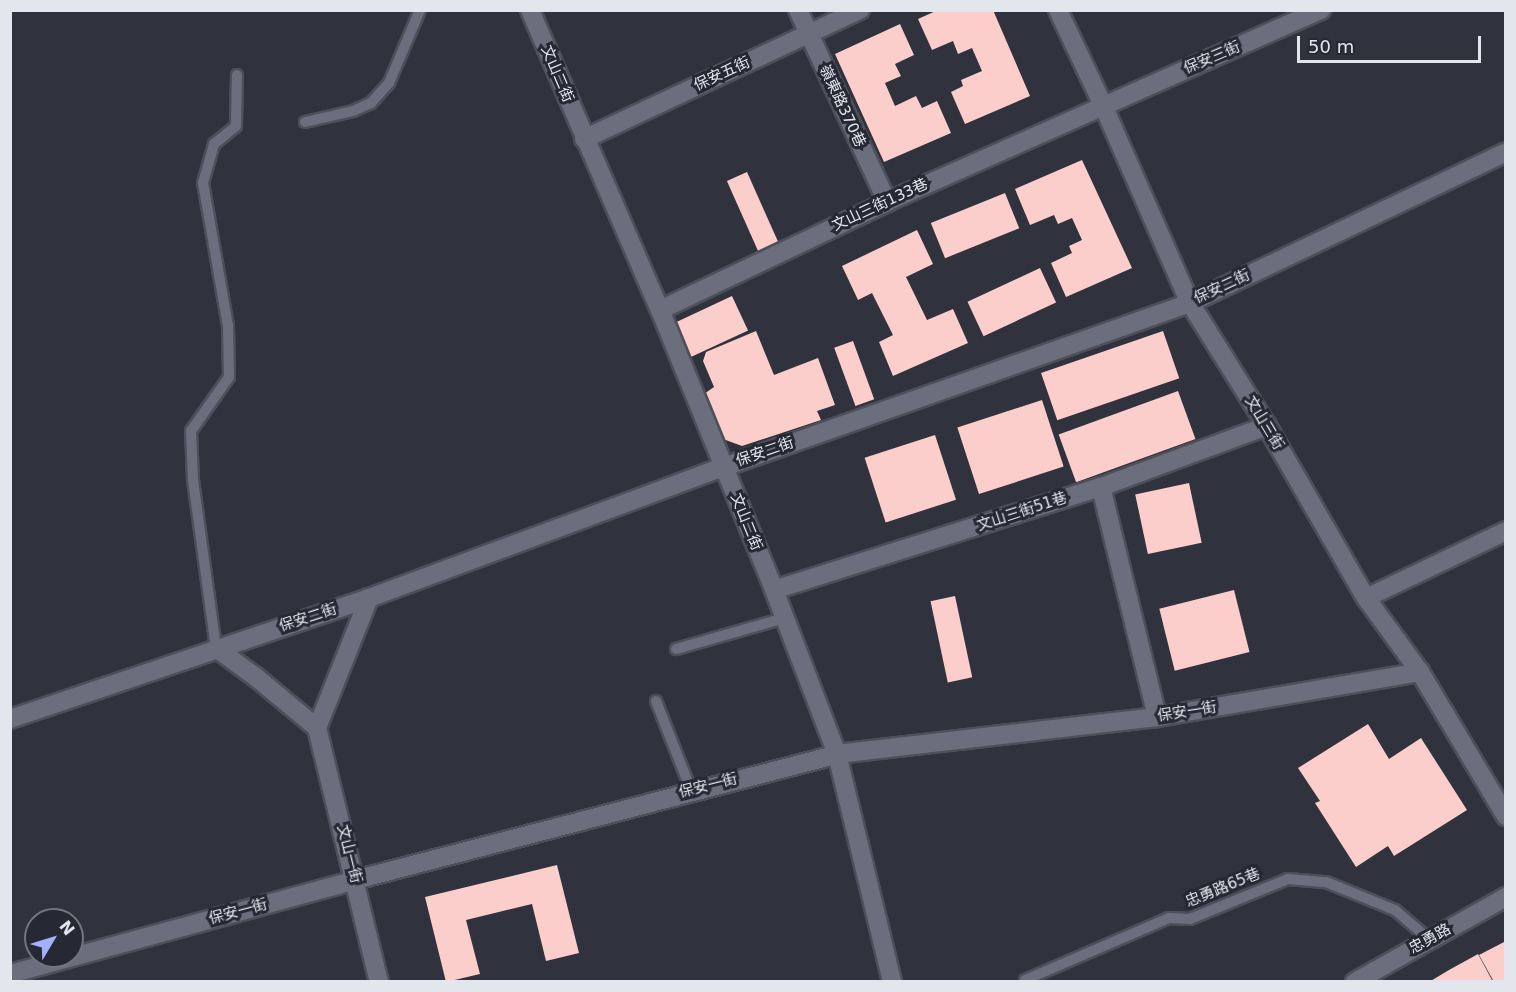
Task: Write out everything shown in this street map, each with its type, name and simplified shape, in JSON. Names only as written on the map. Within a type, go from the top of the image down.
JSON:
[{"type":"street","name":"文山二街","points":[[531,10],[584,139],[660,310],[774,590],[837,754],[892,981]]},
{"type":"street","name":"嶺東路370巷","points":[[798,10],[887,202]]},
{"type":"street","name":"保安五街","points":[[584,139],[860,10]]},
{"type":"street","name":"文山三街","points":[[1058,10],[1103,105],[1190,303],[1267,426],[1366,598],[1420,672],[1506,816]]},
{"type":"street","name":"保安三街","points":[[1103,105],[1321,10]]},
{"type":"street","name":"文山三街133巷","points":[[660,310],[887,202],[1103,105]]},
{"type":"street","name":"保安二街","points":[[10,719],[369,598],[723,467],[1190,303],[1506,152]]},
{"type":"street","name":"文山三街51巷","points":[[774,590],[1101,487],[1267,426]]},
{"type":"street","points":[[1101,487],[1157,717]]},
{"type":"street","points":[[1366,598],[1506,531]]},
{"type":"street","points":[[216,648],[257,678],[317,728],[369,598]]},
{"type":"street","name":"保安一街","points":[[10,974],[691,790],[837,754],[1157,717],[1420,672]]},
{"type":"street","name":"文山一街","points":[[317,728],[379,981]]},
{"type":"street","name":"忠勇路","points":[[1355,981],[1506,897]]},
{"type":"lane","points":[[305,122],[353,111],[371,103],[389,83],[420,10]]},
{"type":"lane","points":[[216,648],[193,479],[191,431],[229,377],[228,326],[203,183],[214,144],[236,126],[237,75]]},
{"type":"lane","points":[[676,650],[785,618]]},
{"type":"lane","points":[[656,701],[691,790]]},
{"type":"lane","name":"忠勇路65巷","points":[[1025,980],[1169,918],[1190,919],[1288,879],[1326,882],[1395,910],[1429,939]]},
{"type":"building","points":[[938,10],[993,10],[1030,96],[965,124],[951,92],[963,86],[961,80],[982,71],[972,48],[958,54],[953,41],[932,50],[918,19]]},
{"type":"building","points":[[900,24],[914,55],[895,64],[901,76],[885,83],[895,106],[916,96],[922,108],[937,101],[951,133],[884,162],[835,54]]},
{"type":"building","points":[[1082,160],[1132,268],[1066,297],[1051,263],[1072,253],[1069,246],[1082,240],[1072,218],[1058,224],[1054,215],[1030,225],[1015,189]]},
{"type":"building","points":[[747,172],[778,242],[758,251],[727,181]]},
{"type":"building","points":[[1005,193],[1019,228],[945,258],[931,223]]},
{"type":"building","points":[[917,230],[933,264],[906,277],[927,320],[953,309],[968,343],[893,376],[879,342],[893,335],[872,293],[858,300],[842,266]]},
{"type":"building","points":[[1040,268],[1056,302],[984,336],[967,302]]},
{"type":"building","points":[[732,296],[748,330],[688,358],[672,324]]},
{"type":"building","points":[[756,331],[774,375],[818,358],[835,405],[817,411],[821,420],[742,446],[723,439],[704,394],[714,387],[703,361],[706,352]]},
{"type":"building","points":[[1163,331],[1179,378],[1057,420],[1041,373]]},
{"type":"building","points":[[853,341],[874,399],[855,406],[834,348]]},
{"type":"building","points":[[1178,391],[1195,439],[1076,482],[1059,434]]},
{"type":"building","points":[[1042,400],[1064,467],[979,494],[957,428]]},
{"type":"building","points":[[935,435],[956,500],[886,523],[865,458]]},
{"type":"building","points":[[1189,483],[1202,543],[1148,554],[1135,494]]},
{"type":"building","points":[[1234,590],[1249,652],[1175,671],[1159,609]]},
{"type":"building","points":[[955,596],[972,677],[948,682],[931,601]]},
{"type":"building","points":[[1368,724],[1389,759],[1421,738],[1467,810],[1394,856],[1388,846],[1356,867],[1315,803],[1320,801],[1298,768]]},
{"type":"building","points":[[557,865],[579,953],[546,961],[532,904],[466,920],[480,974],[446,982],[425,897]]},
{"type":"building","points":[[1506,941],[1506,982],[1494,982],[1479,955]]},
{"type":"building","points":[[1478,954],[1493,982],[1429,982],[1449,970]]}]
